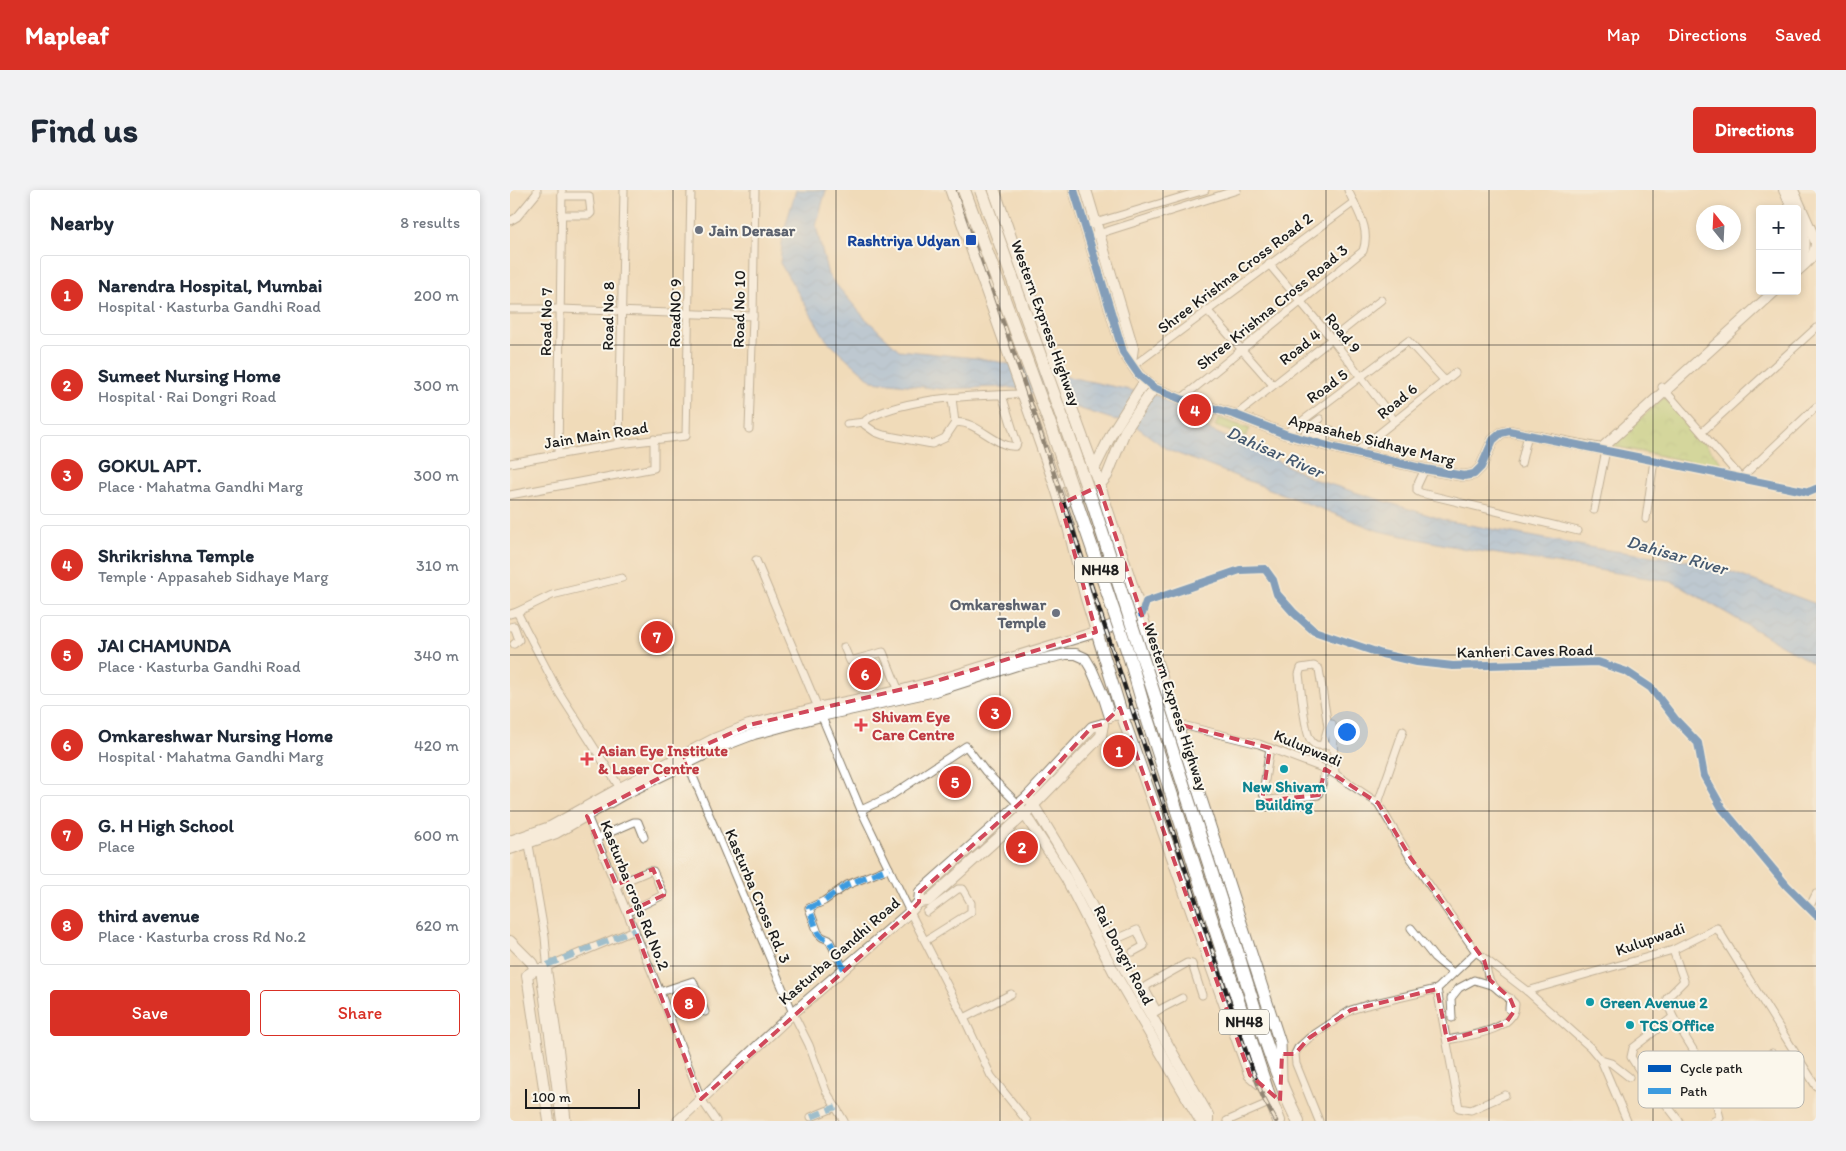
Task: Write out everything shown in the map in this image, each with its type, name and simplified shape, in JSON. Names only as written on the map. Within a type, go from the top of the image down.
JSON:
[{"type":"highway","name":"Western Express Highway","points":[[964,190],[1051,427],[1127,650],[1188,849],[1269,1096],[1279,1121]]},
{"type":"highway","name":"Western Express Highway","points":[[981,190],[1093,504],[1237,951],[1281,1081],[1298,1121]]},
{"type":"main road","points":[[951,190],[1055,484],[1096,632],[1112,709],[1250,1076],[1269,1096]]},
{"type":"main road","points":[[994,190],[1094,469],[1178,724],[1280,1043],[1282,1054],[1281,1081]]},
{"type":"main road","points":[[1024,396],[1078,424]]},
{"type":"main road","points":[[1096,632],[1142,614]]},
{"type":"street","points":[[510,221],[518,217],[537,193],[537,190]]},
{"type":"street","name":"Road No 8","points":[[619,444],[624,190]]},
{"type":"street","name":"RoadNO 9","points":[[686,436],[691,190]]},
{"type":"street","name":"Road No 10","points":[[749,429],[755,190]]},
{"type":"street","name":"Appasaheb Sidhaye Marg","points":[[1074,190],[1123,352],[1147,389],[1236,415],[1285,434],[1324,442],[1425,469],[1464,476],[1474,474],[1481,467],[1493,440],[1509,431],[1601,449]]},
{"type":"street","points":[[1086,190],[1133,348],[1132,364]]},
{"type":"street","points":[[1085,226],[1205,190]]},
{"type":"street","points":[[1088,237],[1237,190]]},
{"type":"street","name":"Shree Krishna Cross Road 3","points":[[1181,399],[1362,251],[1366,240],[1365,227],[1348,190]]},
{"type":"street","points":[[1784,190],[1791,205]]},
{"type":"street","points":[[1793,190],[1816,242],[1816,250],[1811,259],[1801,268]]},
{"type":"street","points":[[563,194],[589,196],[591,213],[589,215],[563,215]]},
{"type":"street","name":"Road No 7","points":[[558,454],[563,194]]},
{"type":"street","name":"Shree Krishna Cross Road 2","points":[[1132,364],[1354,202]]},
{"type":"street","points":[[1801,231],[1806,247],[1801,258]]},
{"type":"street","name":"Road 9","points":[[1269,264],[1332,339],[1394,420]]},
{"type":"street","points":[[1594,510],[1601,449],[1762,298]]},
{"type":"street","name":"Road 4","points":[[1236,415],[1381,300]]},
{"type":"street","points":[[510,309],[753,316]]},
{"type":"street","points":[[1207,310],[1273,385]]},
{"type":"street","points":[[1702,432],[1816,328]]},
{"type":"street","name":"Road 5","points":[[1285,434],[1408,341],[1445,381]]},
{"type":"street","name":"Road 6","points":[[1356,452],[1455,373]]},
{"type":"street","points":[[1664,388],[1741,478]]},
{"type":"street","points":[[1055,484],[1094,469],[1113,430],[1147,389]]},
{"type":"street","points":[[1061,504],[1099,486],[1107,476],[1123,436],[1147,389]]},
{"type":"street","points":[[955,423],[963,422],[1007,446],[1016,446],[1016,439],[1002,395]]},
{"type":"street","points":[[847,424],[865,422],[869,418],[888,409],[952,398],[1002,395],[1024,396]]},
{"type":"street","points":[[865,422],[867,427],[875,432],[932,444],[945,438],[955,423],[952,398]]},
{"type":"street","points":[[1741,478],[1816,407]]},
{"type":"street","points":[[1306,419],[1312,424]]},
{"type":"street","points":[[1320,419],[1306,429],[1305,434],[1324,442],[1331,430]]},
{"type":"street","points":[[1520,464],[1528,434]]},
{"type":"street","name":"Jain Main Road","points":[[510,463],[619,444],[686,436]]},
{"type":"street","points":[[510,495],[654,468],[654,440]]},
{"type":"street","points":[[1601,449],[1809,492],[1816,489]]},
{"type":"street","points":[[1646,519],[1654,460]]},
{"type":"street","points":[[1425,469],[1417,486],[1417,491],[1421,493],[1578,531]]},
{"type":"street","points":[[756,560],[861,810],[910,912],[991,1076],[1027,1121]]},
{"type":"street","name":"Kanheri Caves Road","points":[[1142,614],[1146,602],[1240,570],[1265,569],[1273,580],[1277,594],[1314,631],[1382,654],[1417,662],[1453,666],[1598,662],[1627,672],[1652,688],[1675,719],[1698,743],[1704,776],[1722,808],[1787,886],[1816,915]]},
{"type":"street","points":[[622,578],[552,595],[513,613],[558,691],[622,791]]},
{"type":"street","points":[[510,627],[514,626],[519,640],[514,644]]},
{"type":"street","points":[[819,712],[1005,661],[1096,632]]},
{"type":"street","points":[[844,647],[849,659],[853,662],[883,652],[899,691]]},
{"type":"street","points":[[510,849],[685,759],[714,739],[749,725],[935,691],[1017,665],[1066,654],[1076,654],[1085,658],[1112,709],[1101,736],[1025,814],[928,902],[920,902]]},
{"type":"street","points":[[1323,745],[1328,727],[1319,669],[1314,666],[1301,668],[1299,674],[1308,734],[1317,746],[1333,745]]},
{"type":"street","name":"Kulupwadi","points":[[1112,709],[1259,744],[1336,774],[1378,803],[1410,857],[1476,952],[1527,991],[1602,1060],[1611,1063],[1629,1077]]},
{"type":"street","name":"Kasturba Gandhi Road","points":[[678,1121],[793,1013],[910,912],[920,902],[920,892],[1028,796],[1092,727],[1112,709]]},
{"type":"street","points":[[1332,718],[1336,774]]},
{"type":"street","points":[[1378,803],[1403,731]]},
{"type":"street","points":[[861,810],[889,797],[966,746],[985,772],[1018,804]]},
{"type":"street","points":[[1270,748],[1263,792],[1265,799],[1318,795],[1325,769]]},
{"type":"street","name":"Kasturba Cross Rd. 3","points":[[685,759],[793,1013],[809,1045],[826,1091],[844,1121]]},
{"type":"street","points":[[1028,796],[1073,870],[1094,921],[1110,942],[1114,961],[1149,1015],[1208,1115],[1208,1121]]},
{"type":"street","name":"Rai Dongri Road","points":[[1018,804],[1094,921],[1114,961]]},
{"type":"street","name":"Kasturba cross Rd No.2","points":[[585,812],[628,912],[701,1099],[716,1121]]},
{"type":"street","points":[[597,838],[634,822],[638,822],[644,837]]},
{"type":"street","points":[[510,841],[528,839]]},
{"type":"street","points":[[528,839],[545,937],[541,968],[562,1121]]},
{"type":"street","points":[[844,969],[829,940],[818,933],[809,908],[824,901],[847,885],[889,868]]},
{"type":"street","points":[[616,885],[653,871],[663,893],[662,896],[628,912]]},
{"type":"street","points":[[925,941],[972,912],[972,906],[963,889],[958,889],[927,912]]},
{"type":"street","points":[[1809,908],[1816,894]]},
{"type":"street","points":[[1411,928],[1434,957],[1453,973]]},
{"type":"street","name":"Kulupwadi","points":[[1527,991],[1673,950],[1717,928],[1794,1051]]},
{"type":"street","points":[[550,1121],[527,975],[635,930]]},
{"type":"street","points":[[1110,942],[1137,930],[1144,946],[1133,952]]},
{"type":"street","points":[[510,941],[532,963],[541,968],[560,1053],[567,1121]]},
{"type":"street","points":[[1673,950],[1684,982],[1667,998],[1667,1002],[1673,1017],[1694,1051]]},
{"type":"street","points":[[1319,1121],[1296,1064],[1295,1054],[1298,1048],[1308,1038],[1351,1010],[1367,1004],[1437,989],[1476,952]]},
{"type":"street","points":[[1447,1040],[1495,1028],[1505,1024],[1513,1016],[1515,1004],[1494,986],[1490,980],[1484,960]]},
{"type":"street","points":[[1149,1015],[1146,986],[1187,963],[1192,964],[1202,995]]},
{"type":"street","points":[[1452,1018],[1450,998],[1459,988],[1474,980],[1494,986]]},
{"type":"street","points":[[660,992],[693,981],[705,1012]]},
{"type":"street","points":[[1437,989],[1459,1108],[1470,1110],[1505,1095]]},
{"type":"street","points":[[964,1018],[1011,994]]},
{"type":"street","points":[[1149,1015],[1182,998]]},
{"type":"street","points":[[1508,1009],[1510,998]]},
{"type":"street","name":"Rai Dongri Road","points":[[1149,1015],[1202,1121]]},
{"type":"street","points":[[1638,1068],[1631,1056],[1633,1048],[1673,1017]]},
{"type":"street","points":[[1282,1054],[1295,1054]]},
{"type":"street","points":[[1602,1060],[1627,1121]]},
{"type":"street","name":"Kulupwadi","points":[[1804,1067],[1816,1086]]},
{"type":"street","points":[[1227,1121],[1269,1096]]},
{"type":"street","points":[[811,1117],[836,1107]]},
{"type":"street","points":[[1670,1108],[1680,1121]]},
{"type":"street","points":[[1714,1121],[1720,1118],[1718,1108]]},
{"type":"highlighted area","points":[[1099,486],[1178,724],[1270,748],[1262,801],[1319,795],[1325,769],[1378,803],[1410,857],[1484,960],[1490,980],[1510,998],[1515,1010],[1505,1024],[1447,1040],[1437,989],[1351,1010],[1309,1038],[1295,1054],[1282,1054],[1280,1101],[1250,1075],[1120,708],[1103,724],[1092,727],[1028,796],[920,892],[919,902],[910,912],[701,1099],[628,912],[664,895],[653,869],[616,885],[587,816],[688,763],[683,755],[749,725],[933,682],[1096,632],[1061,504]]},
{"type":"green space","points":[[1664,397],[1727,469],[1612,446]]},
{"type":"green space","points":[[1219,418],[1250,429],[1245,437],[1215,426]]},
{"type":"water","points":[[796,190],[826,190],[816,226],[828,275],[863,316],[899,350],[985,359],[1158,396],[1206,428],[1313,479],[1448,521],[1600,549],[1707,563],[1816,604],[1816,665],[1673,582],[1461,548],[1379,531],[1168,450],[1137,427],[1015,388],[941,389],[872,381],[827,341],[780,263],[783,234]]},
{"type":"railway","points":[[958,190],[1249,1061],[1263,1097],[1276,1121]]},
{"type":"marked path","points":[[844,969],[829,940],[818,933],[809,908],[824,901],[847,885],[889,868]]},
{"type":"marked path","points":[[547,965],[635,930]]},
{"type":"marked path","points":[[811,1117],[836,1107]]},
{"type":"cycle path","points":[[1074,190],[1123,352],[1139,375],[1154,388],[1181,399],[1236,415],[1285,434],[1339,449],[1464,476],[1474,474],[1481,467],[1493,440],[1501,433],[1509,431],[1809,492],[1816,489]]},
{"type":"cycle path","points":[[1142,614],[1146,602],[1240,570],[1265,569],[1273,580],[1277,594],[1314,631],[1382,654],[1417,662],[1453,666],[1598,662],[1627,672],[1651,688],[1675,719],[1698,743],[1704,776],[1722,808],[1787,886],[1816,915]]},
{"type":"place","name":"Jain Derasar","points":[[699,230]]},
{"type":"place","name":"Rashtriya Udyan","points":[[971,240]]},
{"type":"place","name":"Shrikrishna Temple","points":[[1195,410]]},
{"type":"place","name":"Omkareshwar Temple","points":[[1056,613]]},
{"type":"place","name":"G. H High School","points":[[657,637]]},
{"type":"place","name":"Omkareshwar Nursing Home","points":[[865,674]]},
{"type":"place","name":"GOKUL APT.","points":[[995,713]]},
{"type":"place","name":"Shivam Eye Care Centre","points":[[861,725]]},
{"type":"place","name":"Narendra Hospital, Mumbai","points":[[1119,751]]},
{"type":"place","name":"Asian Eye Institute & Laser Centre","points":[[587,759]]},
{"type":"place","name":"New Shivam Building","points":[[1284,769]]},
{"type":"place","name":"JAI CHAMUNDA","points":[[955,782]]},
{"type":"place","name":"Sumeet Nursing Home","points":[[1022,847]]},
{"type":"place","name":"Green Avenue 2","points":[[1590,1002]]},
{"type":"place","name":"third avenue","points":[[689,1003]]},
{"type":"place","name":"TCS Office","points":[[1630,1025]]},
{"type":"water label","name":"Dahisar River","points":[[1275,452]]},
{"type":"water label","name":"Dahisar River","points":[[1677,555]]}]
